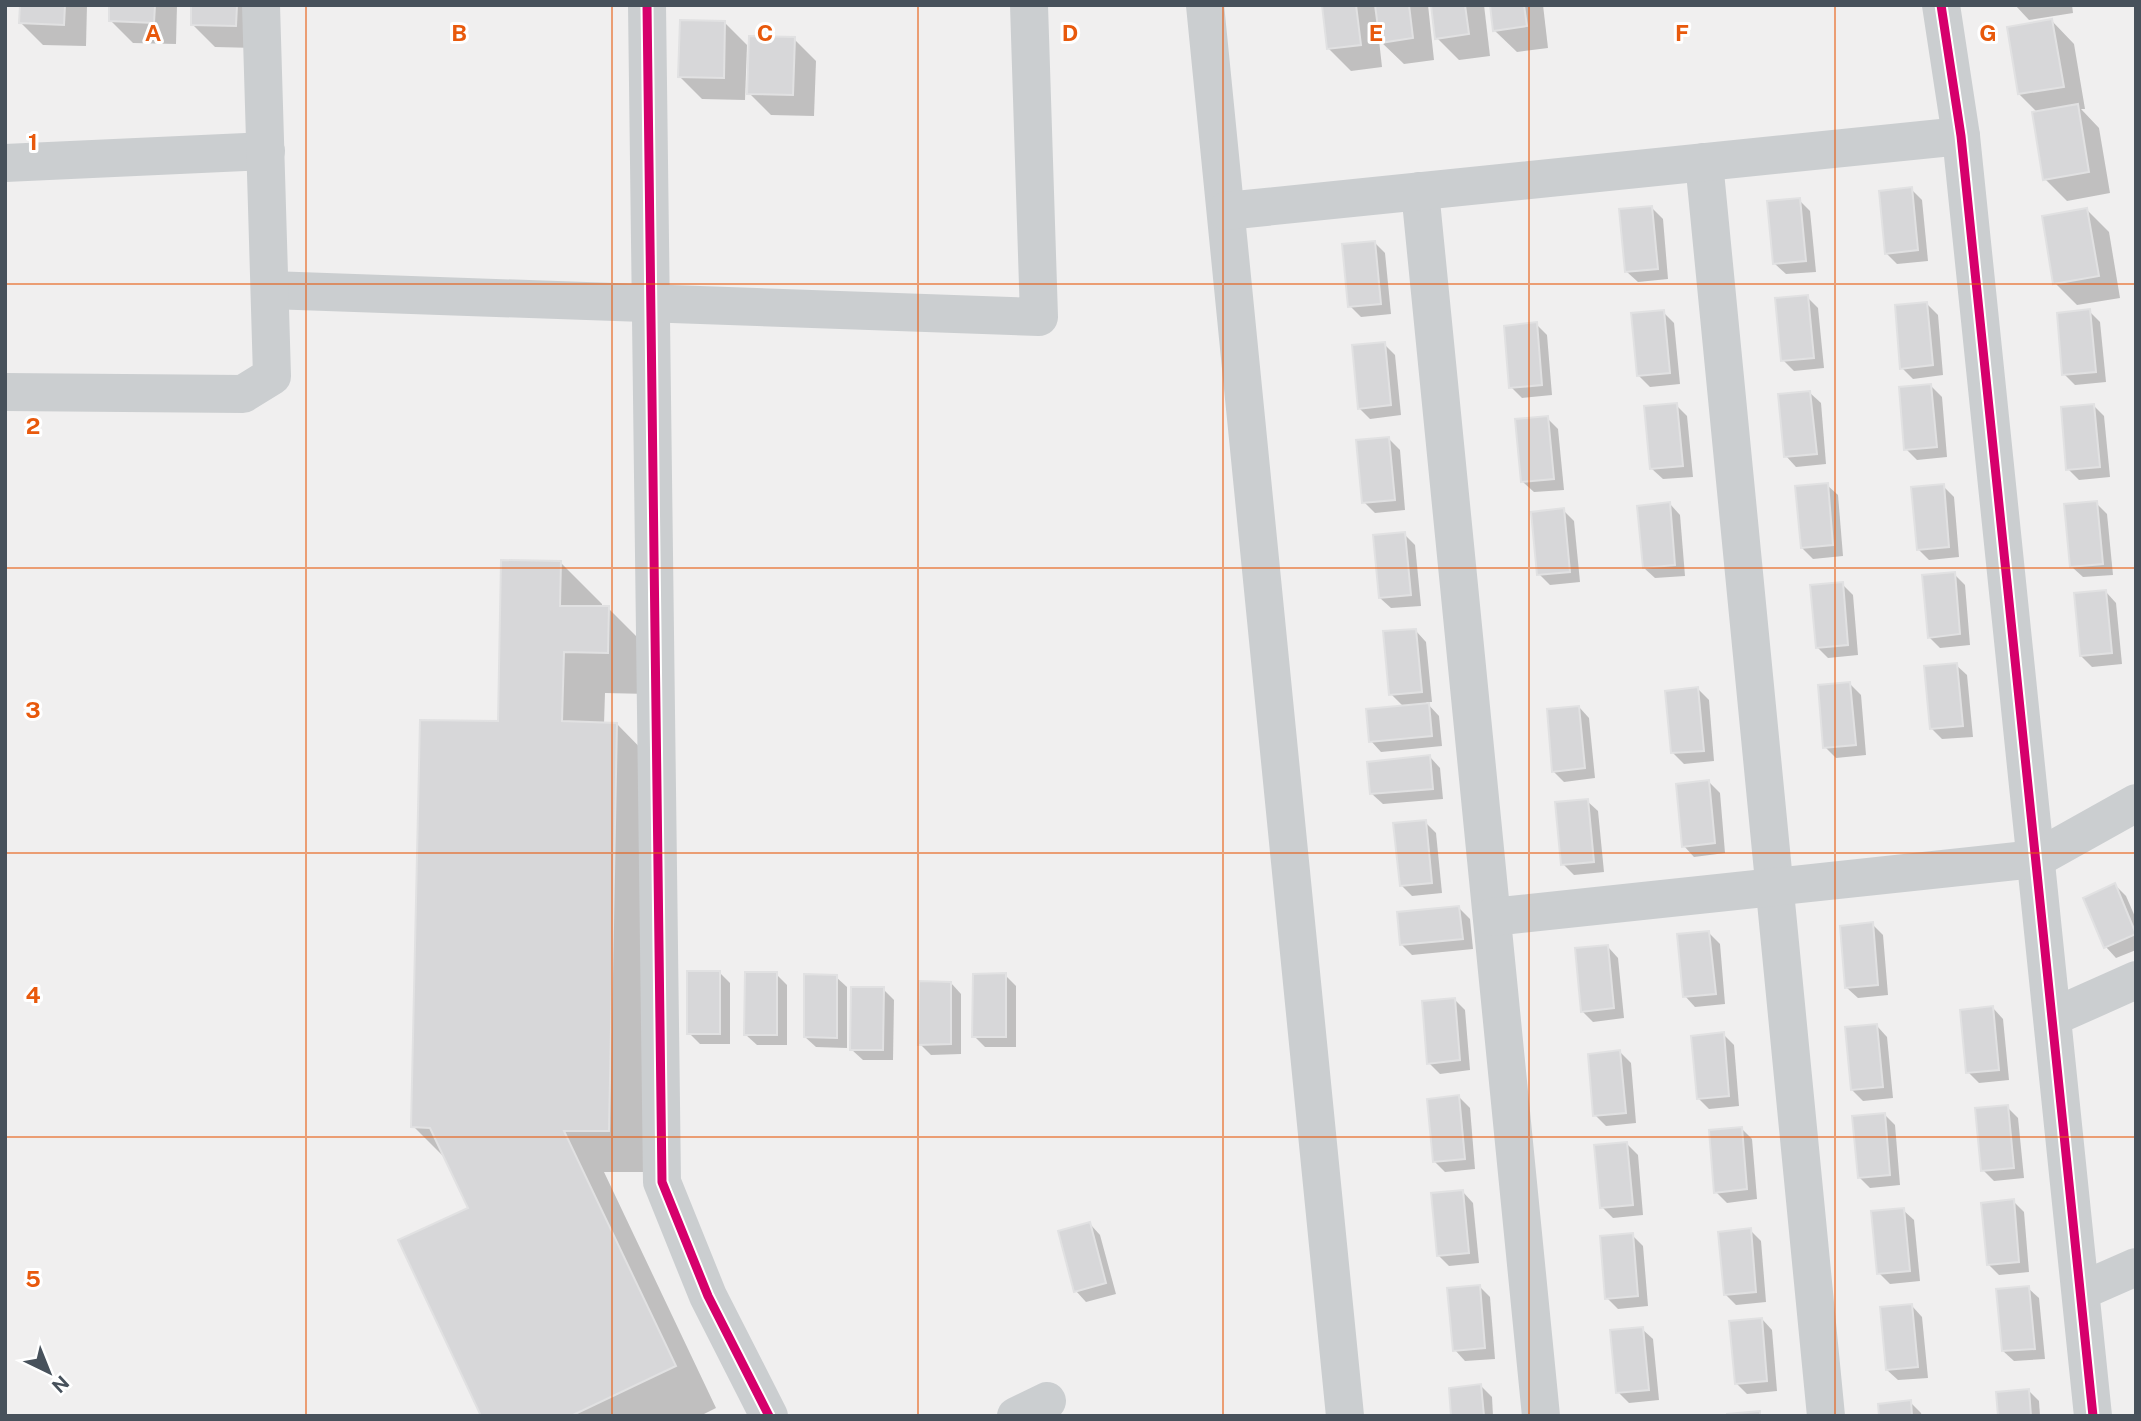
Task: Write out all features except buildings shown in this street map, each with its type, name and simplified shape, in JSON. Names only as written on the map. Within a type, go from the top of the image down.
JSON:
[{"type":"street","points":[[5,392],[243,394],[272,376],[261,5]]},
{"type":"street","points":[[647,5],[662,1182],[708,1296],[769,1416]]},
{"type":"street","points":[[270,290],[1039,317],[1029,5]]},
{"type":"street","points":[[1205,5],[1345,1416]]},
{"type":"street","points":[[1941,5],[1961,136],[2093,1416]]},
{"type":"street","points":[[1226,211],[1961,136]]},
{"type":"street","points":[[5,163],[265,152]]},
{"type":"street","points":[[1704,162],[1826,1416]]},
{"type":"street","points":[[1420,191],[1541,1416]]},
{"type":"street","points":[[1492,917],[2036,859],[2136,803]]},
{"type":"street","points":[[2053,1017],[2136,980]]},
{"type":"street","points":[[2081,1292],[2136,1267]]},
{"type":"cycle path","points":[[647,5],[662,1182],[708,1296],[769,1416]]},
{"type":"cycle path","points":[[1941,5],[1961,136],[2093,1416]]}]
